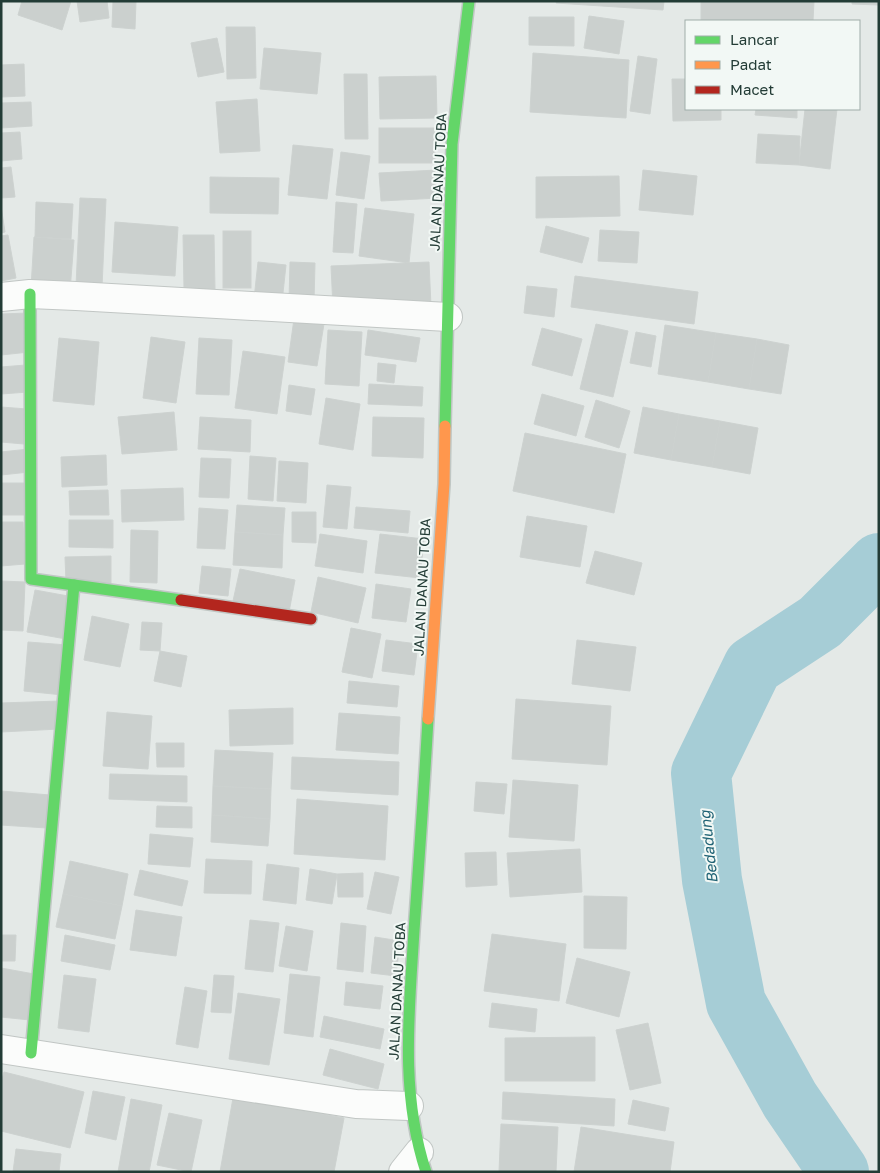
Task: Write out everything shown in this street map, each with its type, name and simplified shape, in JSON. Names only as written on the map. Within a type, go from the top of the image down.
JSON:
[{"type":"main road","name":"JALAN DANAU TOBA","points":[[416,1165],[409,1106],[407,1043],[444,484],[452,144],[470,1]]},
{"type":"main road","points":[[30,294],[31,579],[311,619]]},
{"type":"main road","points":[[31,1053],[74,585]]},
{"type":"street","points":[[1,297],[30,294],[448,317]]},
{"type":"street","points":[[1,1049],[356,1104],[409,1106]]},
{"type":"building","points":[[22,1],[71,1],[62,30],[18,15]]},
{"type":"building","points":[[77,1],[107,1],[109,18],[80,22]]},
{"type":"building","points":[[113,1],[136,1],[135,29],[112,27]]},
{"type":"building","points":[[557,1],[664,1],[663,10],[556,3]]},
{"type":"building","points":[[701,1],[814,1],[813,20],[701,20]]},
{"type":"building","points":[[852,1],[879,1],[879,5],[852,4]]},
{"type":"building","points":[[589,16],[624,21],[619,54],[584,48]]},
{"type":"building","points":[[529,17],[574,17],[574,46],[529,45]]},
{"type":"building","points":[[226,27],[255,27],[256,78],[227,79]]},
{"type":"building","points":[[217,38],[224,72],[198,77],[191,43]]},
{"type":"building","points":[[264,48],[321,53],[317,94],[260,89]]},
{"type":"building","points":[[533,53],[629,60],[626,118],[530,112]]},
{"type":"building","points":[[638,56],[657,59],[650,114],[630,111]]},
{"type":"building","points":[[24,64],[25,96],[1,97],[1,65]]},
{"type":"building","points":[[344,74],[367,74],[368,139],[345,139]]},
{"type":"building","points":[[436,76],[437,118],[380,119],[379,77]]},
{"type":"building","points":[[672,79],[685,79],[685,110],[721,110],[721,120],[673,121]]},
{"type":"building","points":[[257,99],[260,151],[220,153],[216,102]]},
{"type":"building","points":[[31,102],[32,126],[1,128],[1,103]]},
{"type":"building","points":[[756,110],[797,110],[797,118],[755,115]]},
{"type":"building","points":[[805,110],[837,110],[830,169],[799,165]]},
{"type":"building","points":[[379,128],[435,128],[435,163],[379,163]]},
{"type":"building","points":[[20,132],[22,159],[1,161],[1,133]]},
{"type":"building","points":[[758,134],[800,136],[799,165],[756,163]]},
{"type":"building","points":[[293,145],[333,149],[327,199],[288,195]]},
{"type":"building","points":[[341,152],[370,156],[364,199],[336,195]]},
{"type":"building","points":[[11,167],[15,197],[1,198],[1,168]]},
{"type":"building","points":[[437,170],[438,198],[381,201],[379,173]]},
{"type":"building","points":[[643,170],[697,176],[693,215],[639,210]]},
{"type":"building","points":[[619,176],[620,216],[536,218],[536,177]]},
{"type":"building","points":[[210,177],[279,178],[278,214],[210,213]]},
{"type":"building","points":[[80,198],[106,199],[102,287],[76,286]]},
{"type":"building","points":[[36,202],[73,204],[71,239],[35,237]]},
{"type":"building","points":[[336,202],[357,204],[353,253],[333,252]]},
{"type":"building","points":[[1,206],[5,232],[1,233]]},
{"type":"building","points":[[365,208],[414,214],[409,263],[359,256]]},
{"type":"building","points":[[115,222],[178,227],[175,276],[112,272]]},
{"type":"building","points":[[546,226],[589,238],[582,263],[540,252]]},
{"type":"building","points":[[600,230],[639,232],[637,263],[598,261]]},
{"type":"building","points":[[223,231],[251,231],[251,288],[223,288]]},
{"type":"building","points":[[8,235],[16,278],[1,281],[1,236]]},
{"type":"building","points":[[183,235],[214,235],[215,289],[184,289]]},
{"type":"building","points":[[34,237],[74,240],[70,291],[31,288]]},
{"type":"building","points":[[258,262],[286,265],[282,302],[254,299]]},
{"type":"building","points":[[290,262],[315,263],[314,301],[289,301]]},
{"type":"building","points":[[429,262],[431,306],[333,307],[331,266]]},
{"type":"building","points":[[575,276],[698,292],[694,324],[571,307]]},
{"type":"building","points":[[527,286],[557,289],[554,317],[524,313]]},
{"type":"building","points":[[28,313],[29,352],[1,355],[1,314]]},
{"type":"building","points":[[294,319],[324,324],[317,366],[288,362]]},
{"type":"building","points":[[596,324],[628,331],[613,397],[580,389]]},
{"type":"building","points":[[665,325],[716,333],[708,382],[658,374]]},
{"type":"building","points":[[542,328],[582,339],[572,376],[532,365]]},
{"type":"building","points":[[328,330],[362,332],[359,386],[325,384]]},
{"type":"building","points":[[368,330],[420,338],[416,362],[365,355]]},
{"type":"building","points":[[636,332],[656,336],[651,367],[630,363]]},
{"type":"building","points":[[716,333],[757,339],[749,389],[708,382]]},
{"type":"building","points":[[151,337],[185,342],[176,403],[143,398]]},
{"type":"building","points":[[59,338],[99,342],[94,405],[53,401]]},
{"type":"building","points":[[199,338],[232,340],[229,395],[196,394]]},
{"type":"building","points":[[757,339],[789,345],[781,394],[749,389]]},
{"type":"building","points":[[243,351],[285,357],[277,414],[235,408]]},
{"type":"building","points":[[378,363],[396,365],[394,383],[377,381]]},
{"type":"building","points":[[26,365],[28,392],[1,394],[1,367]]},
{"type":"building","points":[[369,384],[423,387],[422,406],[368,404]]},
{"type":"building","points":[[289,385],[315,389],[311,415],[286,411]]},
{"type":"building","points":[[542,394],[584,406],[576,436],[534,424]]},
{"type":"building","points":[[326,398],[360,404],[353,450],[319,444]]},
{"type":"building","points":[[596,400],[630,411],[619,448],[585,437]]},
{"type":"building","points":[[1,407],[27,409],[24,444],[1,442]]},
{"type":"building","points":[[643,407],[679,414],[671,460],[634,453]]},
{"type":"building","points":[[174,412],[177,450],[122,454],[118,417]]},
{"type":"building","points":[[679,414],[720,421],[712,467],[671,460]]},
{"type":"building","points":[[200,417],[251,420],[250,452],[198,449]]},
{"type":"building","points":[[373,417],[424,418],[423,458],[372,456]]},
{"type":"building","points":[[720,421],[758,428],[750,474],[712,467]]},
{"type":"building","points":[[525,433],[626,454],[614,513],[513,491]]},
{"type":"building","points":[[29,449],[29,472],[1,475],[1,452]]},
{"type":"building","points":[[106,455],[107,485],[62,487],[61,457]]},
{"type":"building","points":[[250,456],[276,458],[273,501],[248,499]]},
{"type":"building","points":[[201,458],[231,459],[229,498],[199,497]]},
{"type":"building","points":[[279,461],[308,463],[306,503],[277,501]]},
{"type":"building","points":[[1,483],[25,483],[26,515],[1,515]]},
{"type":"building","points":[[327,485],[351,487],[347,529],[323,527]]},
{"type":"building","points":[[183,488],[184,520],[122,522],[121,490]]},
{"type":"building","points":[[108,490],[109,515],[70,515],[69,491]]},
{"type":"building","points":[[237,505],[285,508],[283,535],[235,532]]},
{"type":"building","points":[[356,507],[410,511],[408,533],[354,528]]},
{"type":"building","points":[[199,508],[228,510],[225,549],[197,548]]},
{"type":"building","points":[[292,512],[316,512],[316,543],[292,542]]},
{"type":"building","points":[[527,516],[587,526],[580,567],[520,557]]},
{"type":"building","points":[[69,520],[113,520],[113,548],[69,547]]},
{"type":"building","points":[[1,522],[23,522],[25,564],[1,566]]},
{"type":"building","points":[[131,530],[158,531],[157,583],[130,582]]},
{"type":"building","points":[[235,532],[283,535],[282,568],[233,565]]},
{"type":"building","points":[[320,534],[367,541],[363,573],[315,566]]},
{"type":"building","points":[[380,534],[424,539],[420,578],[375,573]]},
{"type":"building","points":[[595,551],[642,563],[634,595],[586,583]]},
{"type":"building","points":[[111,556],[111,583],[66,582],[65,557]]},
{"type":"building","points":[[202,566],[231,569],[228,596],[199,593]]},
{"type":"building","points":[[240,569],[295,580],[289,612],[233,601]]},
{"type":"building","points":[[318,577],[366,588],[358,623],[311,612]]},
{"type":"building","points":[[1,581],[25,582],[23,631],[1,630]]},
{"type":"building","points":[[376,584],[411,589],[406,622],[372,618]]},
{"type":"building","points":[[35,590],[68,596],[66,639],[27,632]]},
{"type":"building","points":[[92,616],[129,624],[120,667],[84,660]]},
{"type":"building","points":[[142,622],[162,623],[160,651],[140,650]]},
{"type":"building","points":[[351,628],[381,634],[372,678],[342,672]]},
{"type":"building","points":[[386,640],[418,644],[414,675],[382,671]]},
{"type":"building","points":[[577,640],[636,647],[630,691],[572,684]]},
{"type":"building","points":[[28,642],[67,645],[63,695],[24,691]]},
{"type":"building","points":[[160,651],[187,656],[181,687],[154,681]]},
{"type":"building","points":[[349,681],[399,686],[397,707],[347,703]]},
{"type":"building","points":[[516,699],[611,706],[607,765],[512,759]]},
{"type":"building","points":[[60,701],[59,729],[1,732],[1,703]]},
{"type":"building","points":[[293,708],[293,744],[230,746],[229,710]]},
{"type":"building","points":[[107,712],[152,716],[148,769],[103,766]]},
{"type":"building","points":[[339,713],[400,717],[398,754],[336,750]]},
{"type":"building","points":[[156,743],[184,743],[184,767],[157,767]]},
{"type":"building","points":[[215,750],[273,753],[271,789],[213,786]]},
{"type":"building","points":[[292,757],[399,762],[398,795],[291,789]]},
{"type":"building","points":[[110,774],[187,776],[187,802],[109,799]]},
{"type":"building","points":[[513,780],[578,785],[574,841],[509,837]]},
{"type":"building","points":[[476,782],[507,784],[504,814],[474,811]]},
{"type":"building","points":[[213,786],[271,789],[270,819],[212,815]]},
{"type":"building","points":[[1,791],[50,795],[47,828],[1,825]]},
{"type":"building","points":[[297,799],[388,806],[385,860],[294,854]]},
{"type":"building","points":[[157,806],[192,807],[192,828],[156,827]]},
{"type":"building","points":[[212,815],[270,819],[268,846],[211,842]]},
{"type":"building","points":[[150,834],[193,838],[190,867],[148,864]]},
{"type":"building","points":[[580,849],[582,892],[510,897],[507,853]]},
{"type":"building","points":[[496,852],[497,885],[466,887],[465,853]]},
{"type":"building","points":[[206,859],[252,861],[251,894],[204,893]]},
{"type":"building","points":[[70,861],[128,874],[122,906],[63,894]]},
{"type":"building","points":[[267,864],[299,868],[296,904],[263,900]]},
{"type":"building","points":[[310,869],[337,874],[332,904],[306,900]]},
{"type":"building","points":[[140,870],[188,881],[182,906],[134,895]]},
{"type":"building","points":[[375,872],[399,877],[391,914],[367,909]]},
{"type":"building","points":[[363,873],[363,897],[338,897],[337,874]]},
{"type":"building","points":[[63,894],[122,906],[115,939],[56,927]]},
{"type":"building","points":[[584,896],[627,897],[626,949],[584,948]]},
{"type":"building","points":[[136,910],[182,917],[176,956],[130,950]]},
{"type":"building","points":[[250,920],[279,923],[273,972],[245,969]]},
{"type":"building","points":[[341,923],[366,926],[363,972],[337,969]]},
{"type":"building","points":[[286,926],[313,931],[307,971],[279,966]]},
{"type":"building","points":[[492,934],[566,944],[559,1001],[484,991]]},
{"type":"building","points":[[1,935],[16,935],[15,961],[1,961]]},
{"type":"building","points":[[65,935],[115,945],[110,970],[61,961]]},
{"type":"building","points":[[375,937],[400,941],[396,976],[371,973]]},
{"type":"building","points":[[577,958],[630,972],[619,1017],[566,1003]]},
{"type":"building","points":[[1,968],[34,974],[30,1020],[1,1017]]},
{"type":"building","points":[[290,974],[320,977],[313,1037],[284,1033]]},
{"type":"building","points":[[64,975],[96,979],[89,1032],[58,1028]]},
{"type":"building","points":[[214,975],[234,976],[231,1013],[211,1012]]},
{"type":"building","points":[[346,982],[383,986],[380,1009],[344,1005]]},
{"type":"building","points":[[185,987],[207,991],[198,1048],[176,1044]]},
{"type":"building","points":[[238,993],[280,999],[269,1065],[229,1059]]},
{"type":"building","points":[[492,1003],[537,1009],[535,1032],[489,1027]]},
{"type":"building","points":[[324,1016],[384,1029],[380,1049],[320,1037]]},
{"type":"building","points":[[648,1023],[661,1083],[630,1090],[616,1030]]},
{"type":"building","points":[[595,1037],[595,1081],[505,1081],[505,1038]]},
{"type":"building","points":[[330,1049],[384,1064],[378,1089],[323,1075]]},
{"type":"building","points":[[4,1072],[84,1092],[70,1148],[1,1131],[1,1083]]},
{"type":"building","points":[[93,1091],[125,1097],[116,1140],[85,1133]]},
{"type":"building","points":[[503,1092],[615,1099],[614,1126],[502,1119]]},
{"type":"building","points":[[233,1098],[344,1118],[334,1172],[220,1172]]},
{"type":"building","points":[[131,1099],[162,1105],[149,1172],[118,1172]]},
{"type":"building","points":[[633,1100],[669,1108],[665,1131],[628,1124]]},
{"type":"building","points":[[169,1113],[202,1120],[191,1172],[157,1165]]},
{"type":"building","points":[[501,1124],[558,1127],[556,1172],[499,1172]]},
{"type":"building","points":[[581,1127],[674,1142],[670,1172],[574,1172]]},
{"type":"building","points":[[16,1149],[61,1154],[59,1172],[13,1172]]},
{"type":"waterway","name":"Bedadung","points":[[839,1172],[790,1100],[736,1003],[712,880],[701,773],[753,666],[820,622],[879,563]]},
{"type":"traffic: fast","points":[[445,426],[452,144],[469,1]]},
{"type":"traffic: fast","points":[[30,294],[31,579],[181,600]]},
{"type":"traffic: fast","points":[[31,1053],[74,585]]},
{"type":"traffic: fast","points":[[426,1172],[412,1113],[408,1053],[410,992],[428,719]]},
{"type":"traffic: slow","points":[[428,719],[444,484],[445,426]]},
{"type":"traffic: jam","points":[[181,600],[311,619]]}]
